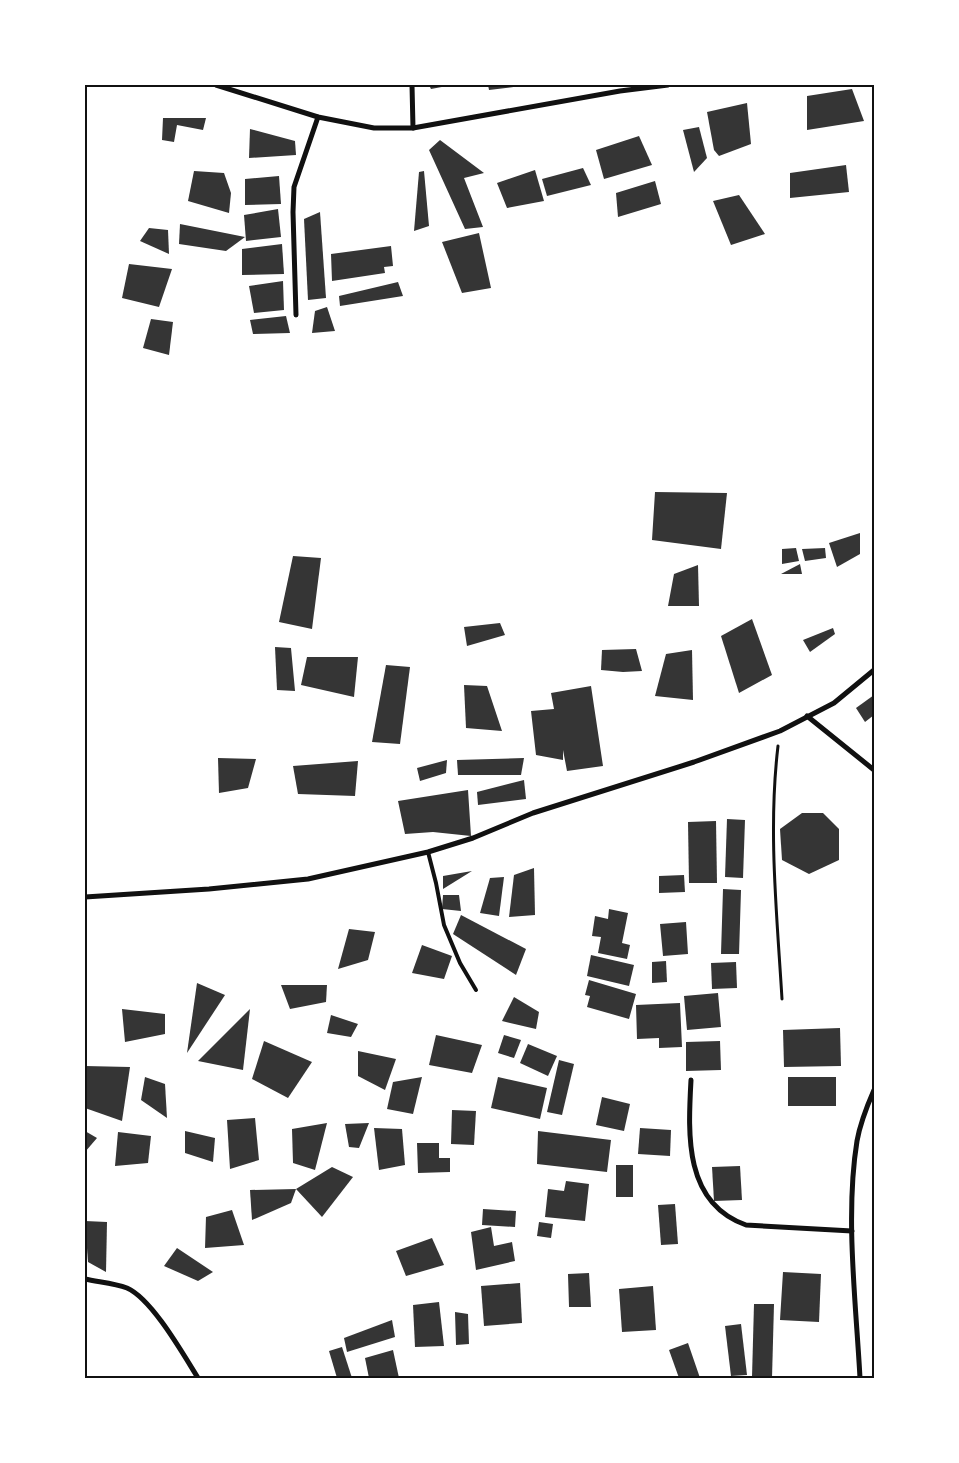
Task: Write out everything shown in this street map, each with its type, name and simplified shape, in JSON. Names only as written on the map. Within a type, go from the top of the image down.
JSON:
[{"type":"street","points":[[216,85],[232,88],[318,117],[374,128],[413,128],[620,91],[668,85]]},
{"type":"street","points":[[412,85],[413,128]]},
{"type":"street","points":[[296,315],[294,187],[318,117]]},
{"type":"street","points":[[85,897],[209,889],[308,879],[428,852],[473,838],[533,813],[694,762],[780,731],[834,703],[874,670]]},
{"type":"street","points":[[807,716],[874,770]]},
{"type":"street","points":[[690,1080],[689,1122],[692,1161],[706,1194],[719,1208],[732,1220],[746,1225],[852,1231]]},
{"type":"street","points":[[860,1378],[852,1231],[854,1171],[857,1140],[874,1090]]},
{"type":"street","points":[[85,1279],[127,1288],[142,1298],[167,1331],[198,1378]]},
{"type":"lane","points":[[428,852],[444,925],[460,964],[476,990]]},
{"type":"path","points":[[780,731],[774,778],[773,849],[782,999]]},
{"type":"building","points":[[429,85],[447,85],[447,86],[431,89]]},
{"type":"building","points":[[488,85],[521,85],[521,86],[489,90]]},
{"type":"building","points":[[852,89],[864,121],[807,130],[807,96]]},
{"type":"building","points":[[747,103],[751,144],[719,156],[714,150],[707,112]]},
{"type":"building","points":[[163,118],[206,118],[203,130],[177,125],[174,142],[162,140]]},
{"type":"building","points":[[699,127],[707,158],[694,172],[683,130]]},
{"type":"building","points":[[250,129],[295,141],[296,155],[249,158]]},
{"type":"building","points":[[639,136],[652,165],[604,179],[596,150]]},
{"type":"building","points":[[440,140],[484,173],[464,178],[483,227],[465,229],[429,150]]},
{"type":"building","points":[[846,165],[849,192],[790,198],[790,173]]},
{"type":"building","points":[[583,168],[591,185],[547,196],[542,179]]},
{"type":"building","points":[[535,170],[544,201],[507,208],[497,183]]},
{"type":"building","points":[[194,171],[224,173],[231,193],[229,213],[188,201]]},
{"type":"building","points":[[424,171],[429,226],[414,231],[419,172]]},
{"type":"building","points":[[279,176],[281,204],[245,205],[245,179]]},
{"type":"building","points":[[655,181],[661,204],[618,217],[616,193]]},
{"type":"building","points":[[739,195],[765,234],[731,245],[713,201]]},
{"type":"building","points":[[278,209],[281,237],[246,241],[244,215]]},
{"type":"building","points":[[320,212],[326,298],[308,300],[304,219]]},
{"type":"building","points":[[180,224],[245,237],[226,251],[179,244]]},
{"type":"building","points":[[149,228],[168,230],[169,254],[140,241]]},
{"type":"building","points":[[479,233],[491,288],[462,293],[442,242]]},
{"type":"building","points":[[282,244],[284,274],[242,275],[242,249]]},
{"type":"building","points":[[391,246],[393,266],[384,267],[385,273],[332,281],[331,254]]},
{"type":"building","points":[[129,264],[172,269],[159,307],[122,298]]},
{"type":"building","points":[[283,281],[284,310],[254,313],[249,286]]},
{"type":"building","points":[[398,282],[403,296],[340,306],[339,296]]},
{"type":"building","points":[[327,307],[335,331],[312,333],[315,311]]},
{"type":"building","points":[[286,316],[290,333],[253,334],[250,320]]},
{"type":"building","points":[[151,319],[173,322],[169,355],[143,348]]},
{"type":"building","points":[[655,492],[727,493],[721,549],[652,540]]},
{"type":"building","points":[[860,533],[860,554],[837,567],[829,543]]},
{"type":"building","points":[[796,548],[799,561],[782,564],[782,549]]},
{"type":"building","points":[[825,548],[826,558],[805,561],[802,549]]},
{"type":"building","points":[[293,556],[321,558],[312,629],[279,622]]},
{"type":"building","points":[[800,564],[802,574],[781,574]]},
{"type":"building","points":[[698,565],[699,606],[668,606],[674,574]]},
{"type":"building","points":[[752,619],[772,675],[739,693],[721,636]]},
{"type":"building","points":[[500,623],[505,635],[467,646],[464,627]]},
{"type":"building","points":[[833,628],[835,634],[810,652],[803,640]]},
{"type":"building","points":[[275,647],[291,648],[295,691],[277,690]]},
{"type":"building","points":[[636,649],[642,671],[601,670],[602,650]]},
{"type":"building","points":[[692,650],[693,700],[655,696],[666,654]]},
{"type":"building","points":[[307,657],[358,657],[354,697],[301,685]]},
{"type":"building","points":[[386,665],[410,667],[400,744],[372,742]]},
{"type":"building","points":[[464,685],[487,686],[502,731],[466,728]]},
{"type":"building","points":[[591,686],[603,766],[567,771],[563,750],[563,760],[536,755],[531,711],[554,709],[551,693]]},
{"type":"building","points":[[874,695],[874,715],[865,722],[856,708]]},
{"type":"building","points":[[218,758],[256,759],[248,788],[219,793]]},
{"type":"building","points":[[524,758],[521,775],[458,775],[457,760]]},
{"type":"building","points":[[447,760],[446,773],[420,781],[417,768]]},
{"type":"building","points":[[358,761],[355,796],[298,794],[293,766]]},
{"type":"building","points":[[524,780],[526,799],[478,805],[477,792]]},
{"type":"building","points":[[468,790],[471,836],[433,832],[405,834],[398,801]]},
{"type":"building","points":[[802,813],[823,813],[839,829],[839,860],[809,874],[782,860],[780,829]]},
{"type":"building","points":[[727,819],[745,820],[743,878],[725,877]]},
{"type":"building","points":[[716,821],[717,883],[689,883],[688,822]]},
{"type":"building","points":[[534,868],[535,915],[509,917],[514,875]]},
{"type":"building","points":[[472,871],[443,889],[443,876]]},
{"type":"building","points":[[684,875],[685,892],[659,893],[659,876]]},
{"type":"building","points":[[504,877],[499,916],[480,913],[490,878]]},
{"type":"building","points":[[723,889],[741,890],[739,954],[721,954]]},
{"type":"building","points":[[443,895],[459,895],[461,911],[442,909]]},
{"type":"building","points":[[609,909],[628,913],[622,943],[630,945],[627,959],[598,953],[601,937],[592,936],[595,916],[608,919]]},
{"type":"building","points":[[461,915],[526,949],[516,975],[453,934]]},
{"type":"building","points":[[686,922],[688,954],[663,956],[660,924]]},
{"type":"building","points":[[349,929],[375,932],[368,960],[338,969]]},
{"type":"building","points":[[422,945],[452,956],[444,979],[412,973]]},
{"type":"building","points":[[591,955],[634,965],[629,986],[587,976]]},
{"type":"building","points":[[666,961],[667,982],[652,983],[652,962]]},
{"type":"building","points":[[736,962],[737,988],[712,989],[711,963]]},
{"type":"building","points":[[589,980],[636,994],[629,1019],[587,1007],[590,996],[585,995]]},
{"type":"building","points":[[197,983],[225,995],[187,1053]]},
{"type":"building","points":[[281,985],[327,985],[326,1002],[290,1009]]},
{"type":"building","points":[[718,993],[721,1027],[687,1030],[684,996]]},
{"type":"building","points":[[514,997],[539,1012],[536,1029],[502,1021]]},
{"type":"building","points":[[680,1003],[682,1047],[659,1048],[659,1038],[637,1039],[636,1005]]},
{"type":"building","points":[[122,1009],[165,1014],[165,1034],[125,1042]]},
{"type":"building","points":[[250,1009],[243,1070],[198,1061]]},
{"type":"building","points":[[331,1015],[358,1024],[351,1037],[327,1033]]},
{"type":"building","points":[[840,1028],[841,1066],[784,1067],[783,1030]]},
{"type":"building","points":[[436,1035],[482,1045],[472,1073],[429,1065]]},
{"type":"building","points":[[504,1035],[521,1040],[514,1058],[498,1053]]},
{"type":"building","points":[[264,1041],[312,1062],[288,1098],[252,1079]]},
{"type":"building","points":[[720,1041],[721,1070],[686,1071],[686,1042]]},
{"type":"building","points":[[528,1044],[557,1056],[548,1076],[520,1063]]},
{"type":"building","points":[[358,1051],[396,1059],[385,1090],[358,1076]]},
{"type":"building","points":[[559,1060],[574,1064],[562,1115],[547,1112]]},
{"type":"building","points":[[85,1066],[130,1067],[122,1121],[85,1108]]},
{"type":"building","points":[[145,1077],[165,1084],[167,1118],[141,1100]]},
{"type":"building","points":[[422,1077],[413,1114],[387,1109],[393,1082]]},
{"type":"building","points":[[498,1077],[547,1088],[540,1119],[491,1108]]},
{"type":"building","points":[[788,1077],[836,1077],[836,1106],[788,1106]]},
{"type":"building","points":[[602,1097],[630,1104],[624,1131],[596,1125]]},
{"type":"building","points":[[452,1110],[476,1111],[474,1145],[451,1144]]},
{"type":"building","points":[[255,1118],[259,1160],[230,1169],[227,1120]]},
{"type":"building","points":[[327,1123],[315,1170],[293,1163],[292,1129]]},
{"type":"building","points":[[369,1123],[359,1148],[349,1147],[345,1124]]},
{"type":"building","points":[[374,1128],[402,1129],[405,1165],[379,1170]]},
{"type":"building","points":[[640,1128],[671,1130],[670,1156],[638,1154]]},
{"type":"building","points":[[85,1131],[97,1138],[85,1152]]},
{"type":"building","points":[[185,1131],[215,1138],[213,1162],[185,1153]]},
{"type":"building","points":[[538,1131],[611,1140],[607,1172],[537,1164]]},
{"type":"building","points":[[118,1132],[151,1136],[148,1163],[115,1166]]},
{"type":"building","points":[[417,1143],[439,1143],[439,1158],[450,1158],[450,1172],[418,1173]]},
{"type":"building","points":[[616,1165],[633,1165],[633,1197],[616,1197]]},
{"type":"building","points":[[740,1166],[742,1200],[714,1201],[712,1167]]},
{"type":"building","points":[[332,1167],[353,1177],[322,1217],[296,1189]]},
{"type":"building","points":[[566,1181],[589,1184],[585,1221],[545,1217],[548,1189],[564,1191]]},
{"type":"building","points":[[296,1189],[291,1203],[252,1220],[250,1190]]},
{"type":"building","points":[[675,1204],[678,1244],[661,1245],[658,1205]]},
{"type":"building","points":[[483,1209],[516,1211],[515,1227],[482,1225]]},
{"type":"building","points":[[232,1210],[244,1245],[205,1248],[206,1217]]},
{"type":"building","points":[[85,1221],[107,1222],[106,1272],[88,1262]]},
{"type":"building","points":[[539,1222],[553,1224],[551,1238],[537,1236]]},
{"type":"building","points":[[491,1227],[494,1246],[512,1242],[515,1261],[476,1270],[471,1232]]},
{"type":"building","points":[[432,1238],[444,1265],[406,1276],[396,1251]]},
{"type":"building","points":[[177,1248],[213,1272],[198,1281],[164,1266]]},
{"type":"building","points":[[783,1272],[821,1274],[819,1322],[780,1320]]},
{"type":"building","points":[[589,1273],[591,1307],[569,1307],[568,1274]]},
{"type":"building","points":[[520,1283],[522,1323],[484,1326],[481,1286]]},
{"type":"building","points":[[653,1286],[656,1330],[622,1332],[619,1289]]},
{"type":"building","points":[[439,1302],[444,1346],[415,1347],[413,1305]]},
{"type":"building","points":[[754,1304],[774,1304],[772,1378],[752,1377]]},
{"type":"building","points":[[455,1312],[468,1314],[469,1344],[456,1345]]},
{"type":"building","points":[[392,1320],[395,1337],[347,1352],[344,1338]]},
{"type":"building","points":[[741,1324],[747,1375],[731,1376],[725,1326]]},
{"type":"building","points":[[688,1343],[700,1378],[679,1378],[669,1350]]},
{"type":"building","points":[[342,1347],[352,1378],[337,1378],[329,1351]]},
{"type":"building","points":[[393,1350],[399,1378],[369,1378],[365,1358]]}]
